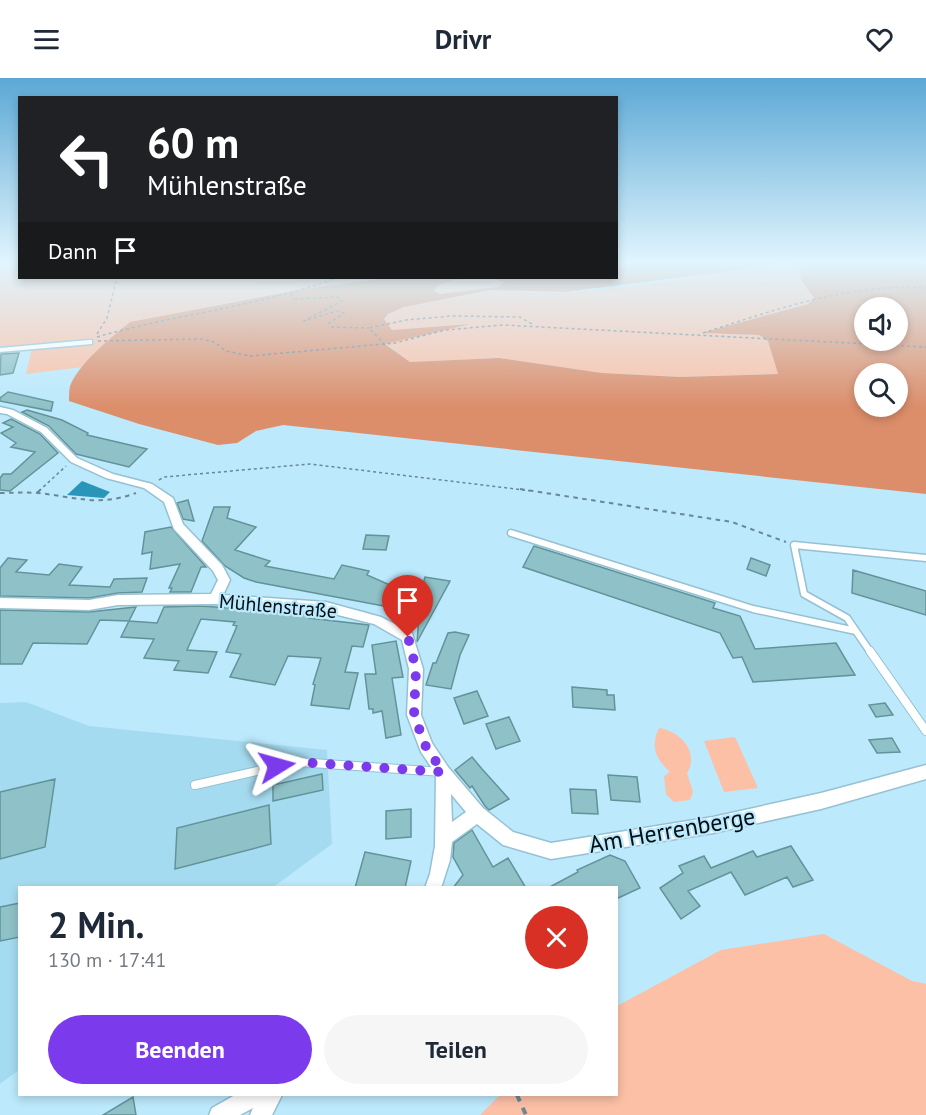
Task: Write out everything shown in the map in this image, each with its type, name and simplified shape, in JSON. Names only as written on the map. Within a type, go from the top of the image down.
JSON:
[{"type":"street","points":[[0,350],[92,340]]},
{"type":"street","points":[[0,410],[10,412],[44,430],[74,459],[110,476],[148,486],[169,500],[178,526],[218,568],[224,580],[215,599]]},
{"type":"street","name":"Mühlenstraße","points":[[0,603],[89,605],[118,600],[215,599],[326,607],[377,620],[408,637],[416,669],[414,715],[426,747],[443,772]]},
{"type":"street","points":[[434,886],[441,869],[445,837],[443,772]]},
{"type":"street","name":"Am Herrenberge","points":[[443,772],[477,814],[509,839],[551,851],[713,825],[821,801],[926,772]]},
{"type":"street","points":[[445,837],[477,814]]},
{"type":"street","points":[[219,1115],[254,1096]]},
{"type":"street","points":[[260,1115],[271,1096]]},
{"type":"lane","points":[[511,533],[753,609],[856,631]]},
{"type":"lane","points":[[926,558],[794,545],[804,594],[847,618],[926,731]]},
{"type":"lane","points":[[195,785],[297,762],[443,772]]},
{"type":"path","points":[[92,340],[107,318],[109,310]]},
{"type":"path","points":[[92,340],[131,326],[209,310]]},
{"type":"path","points":[[324,310],[304,321],[337,311],[344,313],[329,323],[332,327],[369,328],[406,320],[451,316],[520,317],[534,325]]},
{"type":"path","points":[[700,334],[776,310]]},
{"type":"path","points":[[92,340],[182,337],[202,339],[214,342],[226,351],[250,356],[385,345],[459,327],[534,325],[926,347]]},
{"type":"path","points":[[369,328],[385,345]]},
{"type":"path","points":[[37,493],[74,459]]},
{"type":"path","points":[[0,493],[37,493],[100,503],[118,500],[164,477],[310,464],[566,495],[732,522],[794,545]]},
{"type":"path","points":[[517,1096],[526,1115]]},
{"type":"shaded area","points":[[0,310],[199,310],[110,339],[83,367],[26,374],[32,348],[27,345],[0,347]]},
{"type":"shaded area","points":[[191,310],[396,310],[384,319],[392,330],[470,324],[385,344],[410,362],[499,358],[602,373],[680,377],[778,374],[768,341],[759,335],[702,333],[785,310],[854,310],[854,351],[908,351],[908,310],[926,310],[926,494],[283,425],[256,431],[237,443],[218,445],[139,424],[69,401],[70,386],[74,377],[97,351],[130,322]]},
{"type":"shaded area","points":[[396,310],[785,310],[704,333],[759,335],[768,341],[778,374],[680,377],[602,373],[499,358],[410,362],[385,343],[466,324],[392,330],[384,319]]},
{"type":"shaded area","points":[[82,481],[110,492],[104,498],[67,495]]},
{"type":"shaded area","points":[[26,702],[89,726],[327,750],[332,844],[275,886],[18,886],[18,1071],[0,1084],[0,703]]},
{"type":"shaded area","points":[[659,728],[681,738],[689,750],[691,758],[687,773],[693,792],[690,800],[674,802],[666,794],[664,776],[670,772],[656,752],[655,741]]},
{"type":"shaded area","points":[[735,737],[758,788],[724,792],[704,741]]},
{"type":"shaded area","points":[[824,934],[912,981],[926,984],[926,1115],[480,1115],[499,1096],[618,1096],[618,1005],[721,950]]},
{"type":"building","points":[[19,353],[13,373],[0,375],[1,354]]},
{"type":"building","points":[[8,392],[53,402],[51,411],[0,401],[0,398]]},
{"type":"building","points":[[27,410],[62,420],[88,433],[87,435],[147,449],[129,467],[76,454],[49,426],[22,412]]},
{"type":"building","points":[[11,419],[40,434],[58,453],[10,491],[0,490],[0,478],[3,474],[11,474],[35,452],[11,447],[16,443],[1,433],[13,427],[3,423]]},
{"type":"building","points":[[188,500],[194,521],[183,519],[177,503]]},
{"type":"building","points":[[214,507],[230,507],[227,518],[256,527],[235,550],[270,561],[265,566],[334,579],[342,565],[369,571],[367,575],[392,586],[421,591],[425,577],[450,581],[417,642],[419,616],[389,607],[256,582],[244,578],[225,566],[202,541]]},
{"type":"building","points":[[171,527],[206,567],[201,567],[191,592],[170,592],[172,588],[169,588],[180,564],[150,569],[152,552],[142,554],[145,532]]},
{"type":"building","points":[[366,535],[389,536],[386,550],[363,549]]},
{"type":"building","points":[[534,546],[715,603],[713,608],[740,616],[755,649],[836,643],[855,675],[753,682],[742,657],[733,658],[720,633],[523,567]]},
{"type":"building","points":[[8,558],[27,560],[16,572],[49,575],[59,564],[82,567],[69,585],[110,587],[114,579],[147,578],[142,592],[89,598],[0,596],[0,568]]},
{"type":"building","points":[[751,558],[770,565],[766,576],[747,569]]},
{"type":"building","points":[[853,570],[926,591],[926,615],[852,593]]},
{"type":"building","points":[[200,606],[310,614],[309,618],[369,625],[363,647],[352,646],[345,672],[358,673],[349,709],[311,705],[315,685],[313,684],[321,658],[288,656],[275,685],[230,677],[241,654],[226,652],[237,626],[233,625],[235,622],[201,619],[187,650],[217,652],[208,673],[174,670],[179,661],[144,658],[154,639],[121,637],[129,621],[157,623],[164,607]]},
{"type":"building","points":[[136,607],[129,621],[100,620],[87,644],[33,643],[22,664],[0,664],[0,610],[89,612]]},
{"type":"building","points":[[448,633],[469,635],[460,655],[451,689],[426,685],[433,663],[436,663]]},
{"type":"building","points":[[396,641],[403,677],[392,678],[401,735],[386,738],[382,711],[373,713],[373,709],[369,709],[365,674],[376,674],[372,645]]},
{"type":"building","points":[[572,687],[607,690],[607,695],[614,695],[615,710],[573,707]]},
{"type":"building","points":[[477,691],[488,716],[464,724],[454,698]]},
{"type":"building","points":[[885,703],[893,715],[876,717],[869,705]]},
{"type":"building","points":[[509,717],[520,741],[496,749],[486,724]]},
{"type":"building","points":[[892,738],[900,752],[877,753],[869,740]]},
{"type":"building","points":[[472,757],[509,799],[489,810],[485,806],[472,786],[470,788],[455,770]]},
{"type":"building","points":[[322,774],[323,790],[273,801],[273,785]]},
{"type":"building","points":[[608,775],[637,777],[640,802],[611,800]]},
{"type":"building","points":[[55,779],[45,847],[0,859],[0,792]]},
{"type":"building","points":[[570,789],[596,790],[598,814],[572,813]]},
{"type":"building","points":[[269,805],[271,844],[175,869],[177,828]]},
{"type":"building","points":[[411,809],[411,837],[386,839],[386,811]]},
{"type":"building","points":[[472,830],[493,867],[508,858],[525,886],[455,886],[463,875],[453,857],[454,843]]},
{"type":"building","points":[[791,846],[813,880],[793,887],[787,877],[745,895],[731,872],[688,891],[700,906],[681,919],[660,888],[683,873],[679,866],[704,856],[711,868],[753,851],[757,857]]},
{"type":"building","points":[[365,852],[411,861],[405,886],[356,886]]},
{"type":"building","points":[[610,855],[625,861],[640,888],[618,898],[618,886],[552,886],[578,872],[577,870]]},
{"type":"building","points":[[18,903],[18,937],[0,941],[0,907]]},
{"type":"building","points":[[133,1097],[136,1115],[103,1115]]},
{"type":"route","points":[[277,766],[297,762],[443,772],[426,747],[414,715],[416,669],[408,637]]}]
